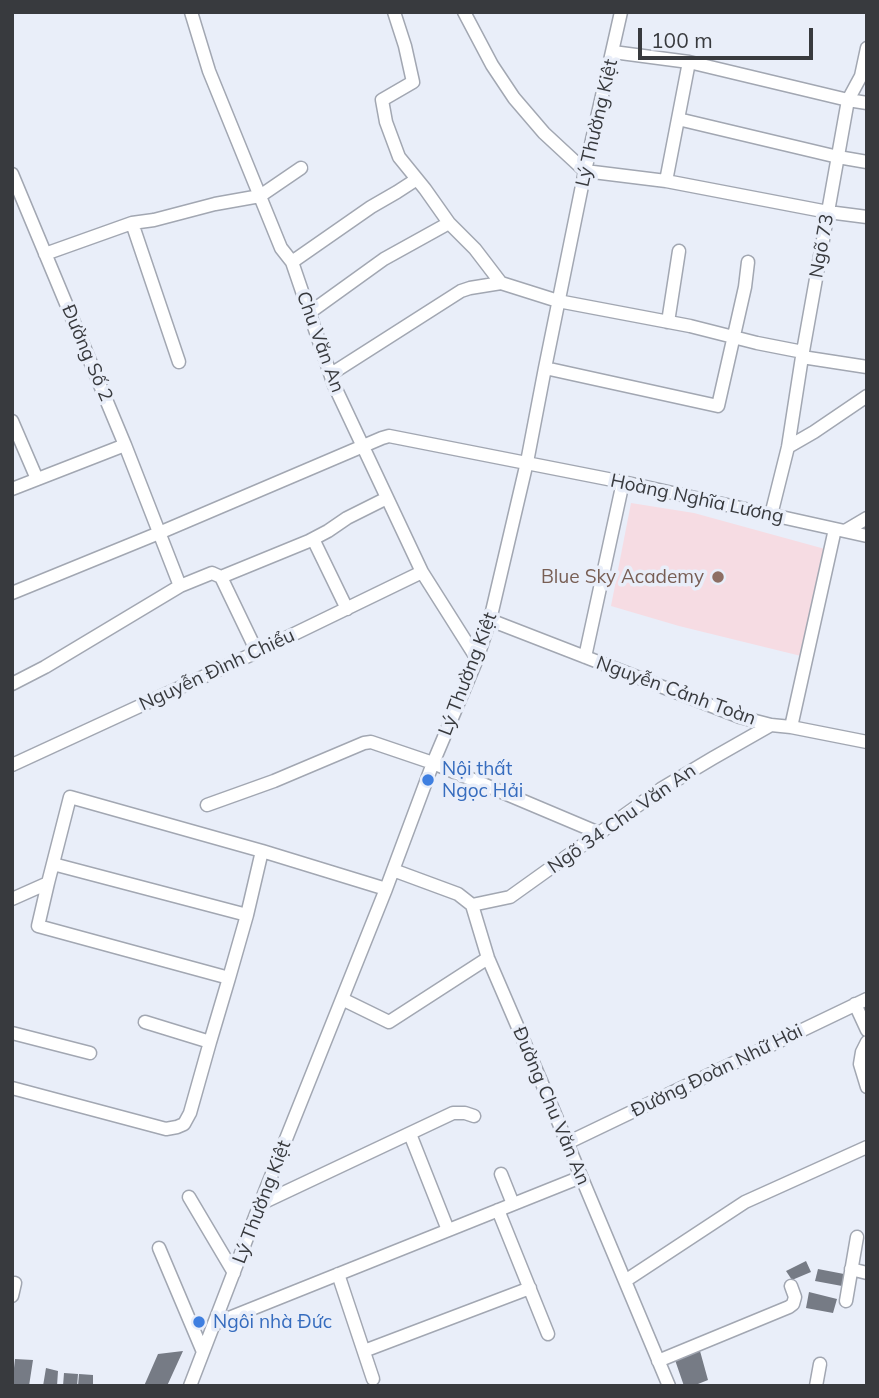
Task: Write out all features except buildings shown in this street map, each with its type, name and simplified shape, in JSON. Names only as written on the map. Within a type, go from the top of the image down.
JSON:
[{"type":"street","name":"Chu Văn An","points":[[191,12],[209,71],[281,248],[292,262],[331,373],[363,446],[422,572],[477,659]]},
{"type":"street","points":[[394,12],[413,82],[382,100],[386,122],[399,157],[449,223],[475,249],[501,283]]},
{"type":"street","points":[[464,12],[492,65],[514,98],[544,133],[585,171],[666,181],[867,217]]},
{"type":"street","name":"Lý Thường Kiệt","points":[[190,1386],[433,763],[477,659],[490,620],[527,463],[585,171],[621,12]]},
{"type":"street","name":"Ngõ 73","points":[[771,515],[788,447],[848,100],[861,76],[867,48]]},
{"type":"street","points":[[613,52],[689,62],[867,103]]},
{"type":"street","points":[[666,181],[689,62]]},
{"type":"street","points":[[678,119],[867,162]]},
{"type":"street","points":[[45,254],[132,223],[260,197],[301,167]]},
{"type":"street","name":"Đường Số 2","points":[[13,177],[125,444],[180,586]]},
{"type":"street","points":[[292,262],[370,206],[417,179]]},
{"type":"street","points":[[132,223],[179,362]]},
{"type":"street","points":[[309,313],[384,259],[449,223]]},
{"type":"street","points":[[668,322],[678,251]]},
{"type":"street","points":[[545,368],[718,406],[746,287],[748,262]]},
{"type":"street","points":[[331,373],[461,291],[501,283],[558,301],[668,322],[867,368]]},
{"type":"street","points":[[788,447],[867,396]]},
{"type":"street","points":[[12,421],[37,480]]},
{"type":"street","name":"Hoàng Nghĩa Lương","points":[[12,593],[382,438],[397,436],[867,536]]},
{"type":"street","points":[[12,489],[125,444]]},
{"type":"street","points":[[585,657],[623,482]]},
{"type":"street","points":[[220,578],[309,541],[387,498]]},
{"type":"street","points":[[791,727],[840,530],[867,518]]},
{"type":"street","points":[[309,541],[316,543],[347,609]]},
{"type":"street","name":"Nguyễn Đình Chiểu","points":[[12,765],[257,652],[422,572]]},
{"type":"street","points":[[12,684],[180,586],[212,573],[220,578],[257,652]]},
{"type":"street","name":"Nguyễn Cảnh Toàn","points":[[490,620],[740,717],[867,742]]},
{"type":"street","name":"Ngõ 34 Chu Văn An","points":[[472,905],[510,897],[661,789],[771,725]]},
{"type":"street","points":[[207,805],[274,781],[364,743],[376,742],[599,833]]},
{"type":"street","points":[[229,978],[38,926],[70,797],[386,889]]},
{"type":"street","points":[[12,1088],[166,1129],[184,1124],[190,1113],[247,915],[262,851]]},
{"type":"street","points":[[53,864],[247,915]]},
{"type":"street","points":[[393,870],[458,894],[472,905]]},
{"type":"street","points":[[12,899],[48,883]]},
{"type":"street","name":"Đường Chu Văn An","points":[[472,905],[488,958],[668,1386]]},
{"type":"street","points":[[342,999],[389,1022],[488,958]]},
{"type":"street","points":[[861,1002],[867,1030]]},
{"type":"street","name":"Đường Đoàn Nhữ Hài","points":[[567,1143],[861,1002]]},
{"type":"street","points":[[145,1022],[210,1042]]},
{"type":"street","points":[[12,1033],[90,1053]]},
{"type":"street","points":[[867,1042],[860,1064],[867,1087]]},
{"type":"street","points":[[260,1204],[453,1113],[474,1116]]},
{"type":"street","points":[[410,1134],[448,1230]]},
{"type":"street","points":[[625,1281],[745,1202],[867,1147]]},
{"type":"street","points":[[501,1174],[513,1204]]},
{"type":"street","points":[[214,1324],[581,1177]]},
{"type":"street","points":[[189,1197],[234,1273]]},
{"type":"street","points":[[499,1210],[548,1334]]},
{"type":"street","points":[[846,1301],[857,1237]]},
{"type":"street","points":[[159,1248],[203,1352]]},
{"type":"street","points":[[851,1269],[867,1273]]},
{"type":"street","points":[[338,1275],[373,1379]]},
{"type":"street","points":[[658,1361],[789,1307],[795,1297],[790,1286]]},
{"type":"street","points":[[364,1351],[530,1288]]},
{"type":"street","points":[[816,1386],[820,1364]]},
{"type":"shaded area","name":"Blue Sky Academy","points":[[631,503],[694,513],[825,549],[801,656],[611,606]]},
{"type":"place","name":"Blue Sky Academy","points":[[718,577]]},
{"type":"place","name":"Nội thất Ngọc Hải","points":[[428,780]]},
{"type":"place","name":"Ngôi nhà Đức","points":[[199,1322]]}]
